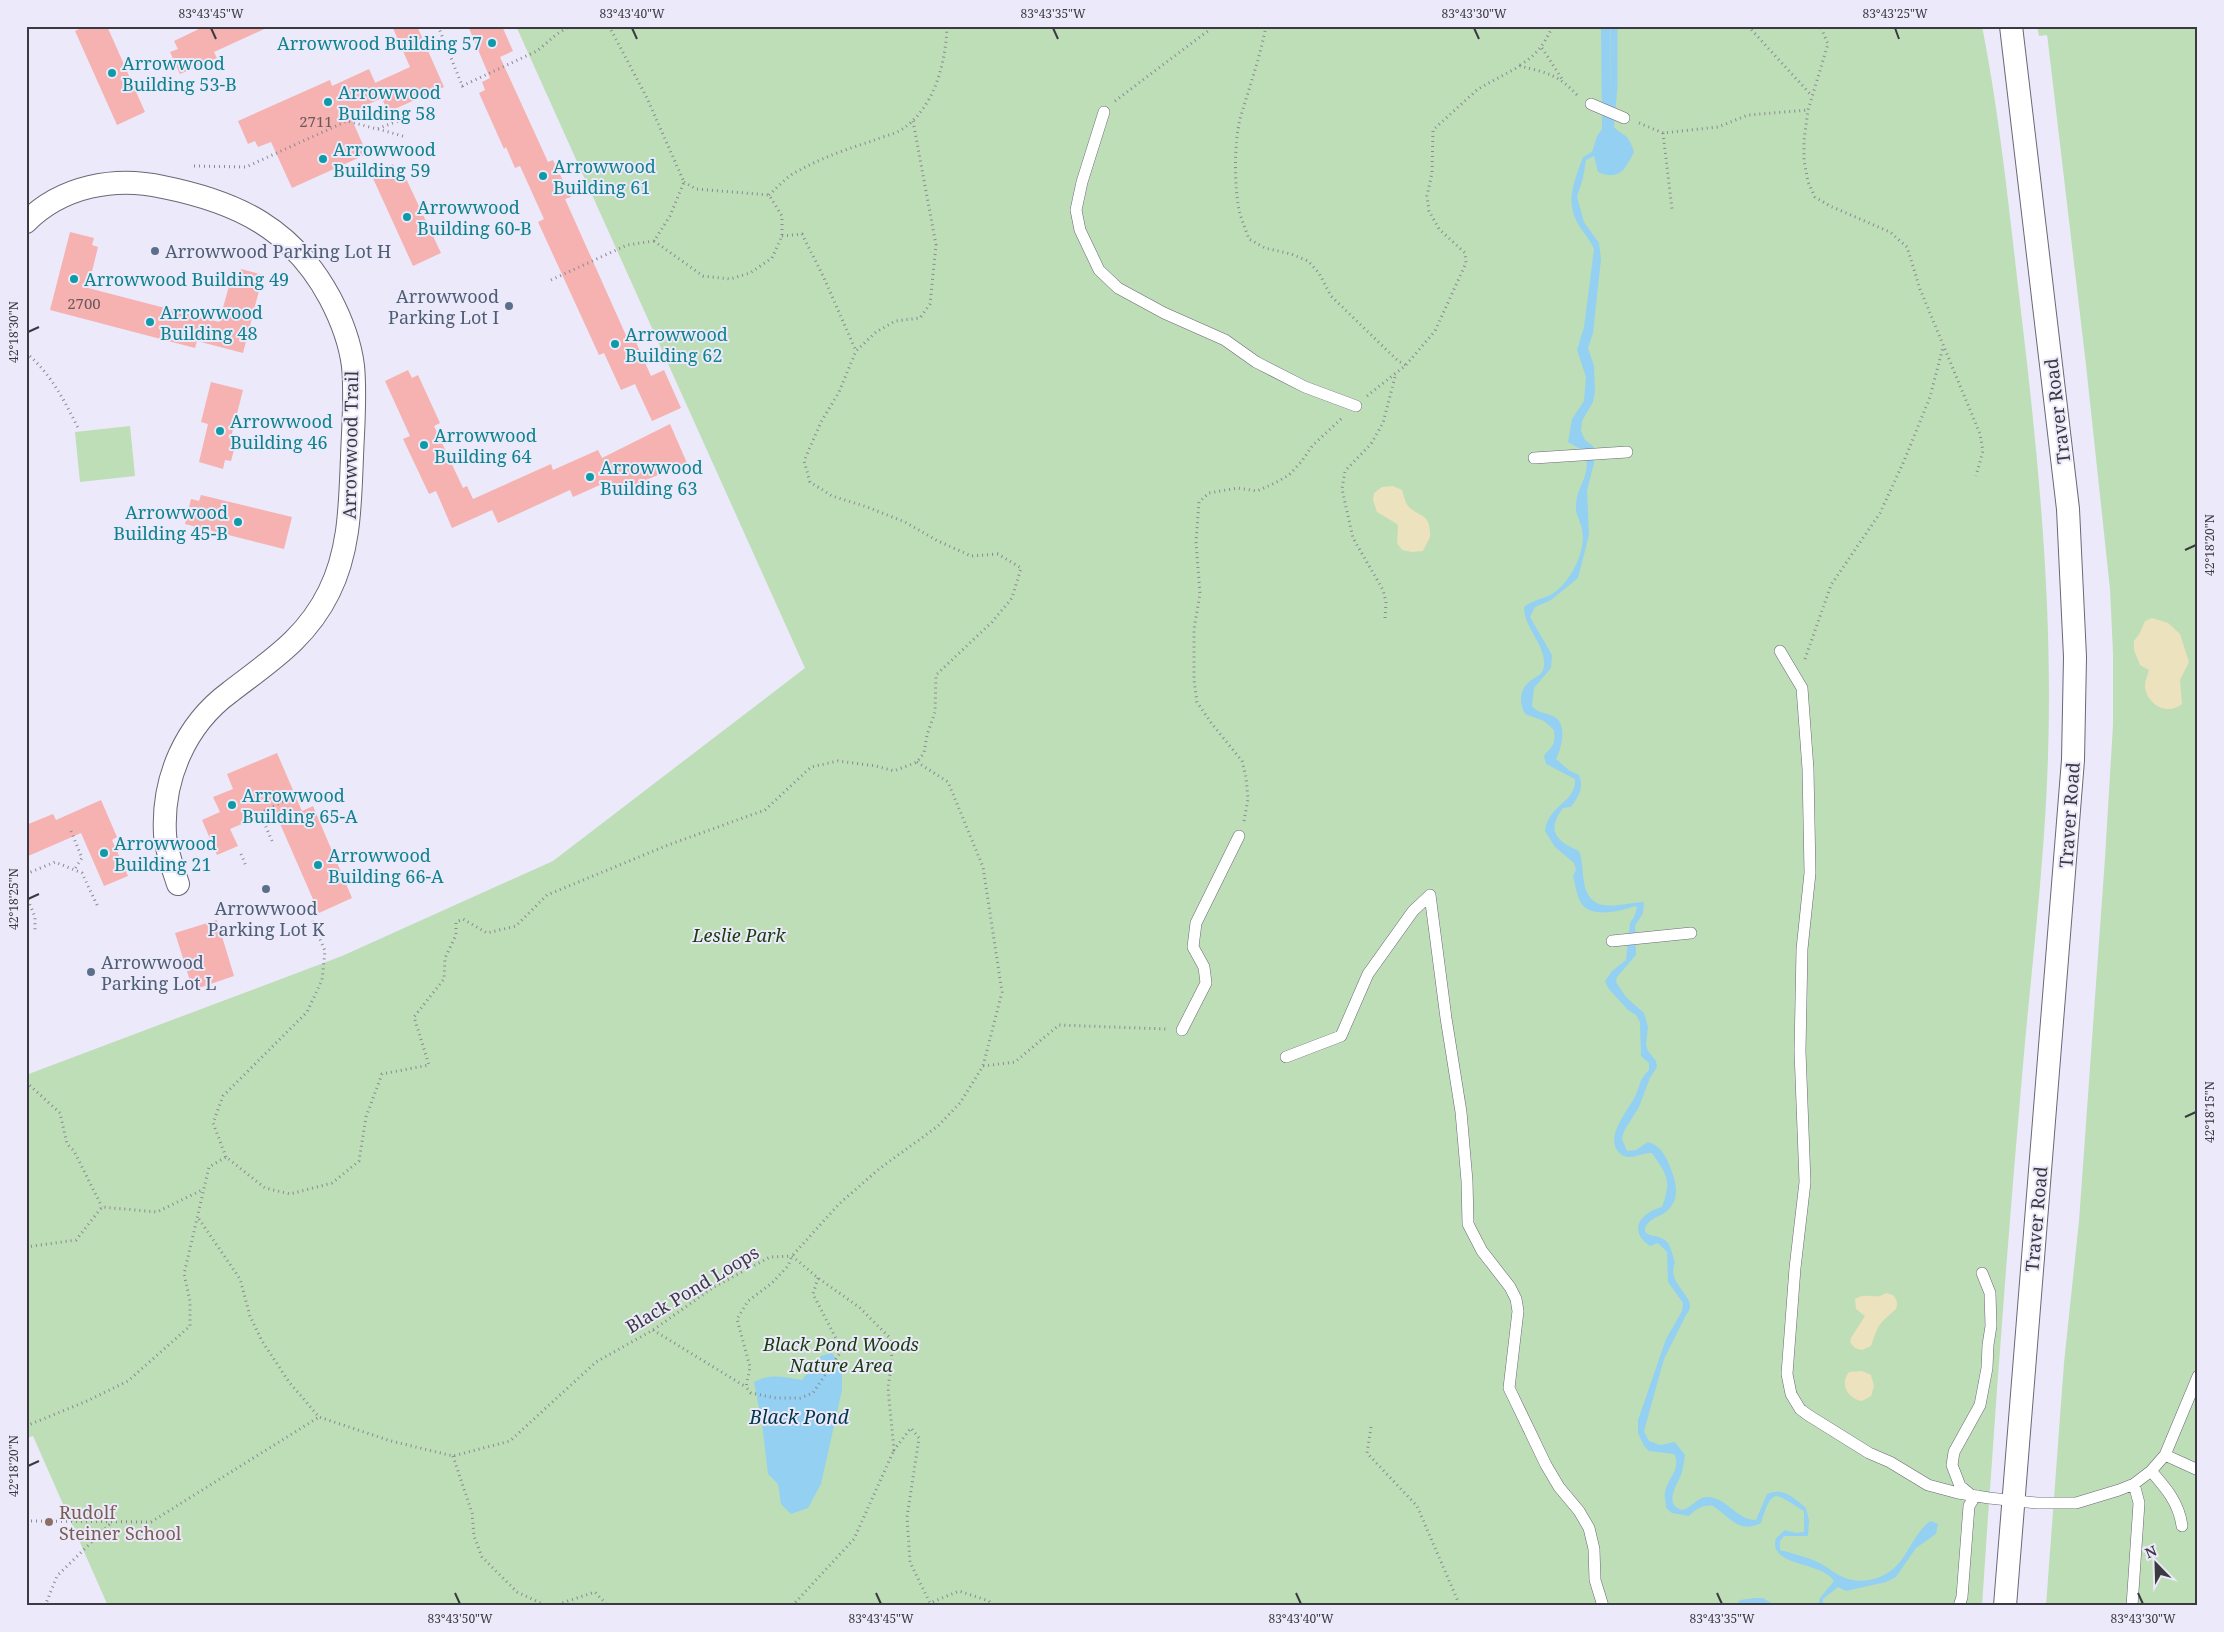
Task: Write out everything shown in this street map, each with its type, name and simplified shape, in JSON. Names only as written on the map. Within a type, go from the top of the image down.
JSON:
[{"type":"street","name":"Traver Road","points":[[2005,1606],[2073,760],[2075,657],[2068,509],[2011,26]]},
{"type":"street","name":"Arrowwood Trail","points":[[26,222],[72,192],[94,185],[124,182],[202,196],[245,212],[268,226],[291,244],[310,265],[334,304],[350,349],[354,392],[351,485],[349,529],[341,563],[314,618],[298,638],[280,655],[227,693],[206,713],[188,737],[169,781],[166,808],[165,836],[178,884]]},
{"type":"lane","points":[[1591,104],[1624,118]]},
{"type":"lane","points":[[1104,112],[1076,210],[1080,230],[1099,270],[1118,288],[1225,340],[1256,362],[1305,387],[1356,406]]},
{"type":"lane","points":[[1534,458],[1627,452]]},
{"type":"lane","points":[[1780,651],[1799,681],[1805,708],[1810,859],[1802,949],[1800,1051],[1805,1182],[1795,1268],[1787,1374],[1791,1394],[1800,1410],[1869,1453],[1890,1462],[1928,1485],[1974,1495],[2014,1500],[2076,1503],[2101,1497],[2134,1484],[2151,1471],[2165,1455],[2198,1376]]},
{"type":"lane","points":[[1182,1030],[1206,983],[1204,967],[1193,947],[1196,923],[1239,836]]},
{"type":"lane","points":[[1286,1058],[1341,1036],[1368,974],[1414,911],[1430,895],[1446,1018],[1461,1112],[1468,1189],[1468,1224],[1482,1251],[1510,1287],[1516,1299],[1518,1311],[1509,1388],[1546,1465],[1589,1528],[1594,1549],[1595,1580],[1602,1606]]},
{"type":"lane","points":[[1612,941],[1691,933]]},
{"type":"lane","points":[[1974,1495],[1960,1486],[1952,1465],[1954,1452],[1980,1405],[1987,1368],[1991,1326],[1990,1293],[1982,1272]]},
{"type":"lane","points":[[2165,1455],[2198,1470]]},
{"type":"lane","points":[[2151,1471],[2172,1496],[2181,1516],[2182,1526]]},
{"type":"lane","points":[[2132,1606],[2139,1503],[2134,1484]]},
{"type":"lane","points":[[1959,1606],[1962,1598],[1969,1506],[1974,1495]]},
{"type":"path","points":[[438,26],[463,88],[537,51],[570,26]]},
{"type":"path","points":[[609,26],[647,98],[684,182],[696,189],[769,195],[796,172],[813,163],[899,131],[913,121],[931,94],[939,74],[946,44],[947,26]]},
{"type":"path","points":[[1104,112],[1135,85],[1215,26]]},
{"type":"path","points":[[1266,26],[1251,86],[1240,120],[1237,148],[1237,190],[1240,213],[1249,240],[1265,248],[1291,254],[1308,261],[1319,273],[1331,296],[1398,361],[1406,365]]},
{"type":"path","points":[[1520,66],[1542,48],[1553,26]]},
{"type":"path","points":[[1748,26],[1812,96]]},
{"type":"path","points":[[1820,28],[1828,44],[1808,110],[1804,140],[1804,160],[1808,182],[1815,197],[1830,206],[1890,232],[1907,247],[1920,289],[1961,383],[1980,434],[1983,451],[1976,476]]},
{"type":"path","points":[[1542,48],[1564,80]]},
{"type":"path","points":[[1624,118],[1663,133],[1718,127],[1748,115],[1808,110]]},
{"type":"path","points":[[194,166],[246,167],[347,121],[406,138]]},
{"type":"path","points":[[377,129],[398,121]]},
{"type":"path","points":[[311,918],[325,951],[322,980],[307,1012],[223,1096],[213,1123],[226,1157],[265,1188],[290,1194],[332,1182],[359,1161],[366,1117],[382,1074],[428,1065],[414,1017],[444,979],[445,958],[456,935],[456,922],[463,920],[487,933],[516,926],[547,895],[668,845],[765,810],[812,767],[838,761],[876,766],[894,771],[917,762],[924,753],[935,712],[936,675],[992,622],[1012,598],[1020,568],[998,554],[971,556],[936,540],[905,522],[867,506],[832,496],[810,482],[804,461],[821,422],[839,392],[856,351],[876,332],[895,321],[920,318],[930,304],[936,245],[913,121]]},
{"type":"path","points":[[1663,133],[1672,209]]},
{"type":"path","points":[[654,241],[670,216],[684,182]]},
{"type":"path","points":[[551,280],[626,246],[654,241],[703,276],[730,279],[750,273],[772,258],[782,236],[782,216],[769,195]]},
{"type":"path","points":[[782,236],[802,234],[824,278],[856,351]]},
{"type":"path","points":[[1799,681],[1831,585],[1880,513],[1904,461],[1930,397],[1943,353],[1943,345]]},
{"type":"path","points":[[26,353],[36,361],[53,382],[79,430]]},
{"type":"path","points":[[1386,618],[1386,602],[1383,590],[1353,538],[1342,489],[1345,471],[1371,444],[1383,423],[1397,372]]},
{"type":"path","points":[[746,1387],[750,1367],[737,1319],[748,1301],[772,1283],[788,1266],[792,1256],[839,1204],[879,1169],[938,1126],[960,1103],[983,1066],[1002,992],[983,867],[948,782],[917,762]]},
{"type":"path","points":[[272,841],[260,813],[290,798]]},
{"type":"path","points":[[71,830],[82,858],[74,870]]},
{"type":"path","points":[[241,854],[246,866]]},
{"type":"path","points":[[26,874],[55,862],[82,873],[98,907]]},
{"type":"path","points":[[26,894],[35,917],[35,932]]},
{"type":"path","points":[[983,1066],[1015,1062],[1059,1025],[1182,1030]]},
{"type":"path","points":[[26,1082],[60,1113],[66,1144],[74,1150],[102,1207]]},
{"type":"path","points":[[26,1426],[128,1381],[190,1326],[190,1300],[184,1274],[198,1218],[202,1190],[209,1167],[226,1157]]},
{"type":"path","points":[[102,1207],[157,1212],[202,1190]]},
{"type":"path","points":[[26,1247],[76,1240],[102,1207]]},
{"type":"path","points":[[26,1521],[151,1522],[319,1417],[289,1382],[262,1342],[250,1316],[240,1279],[198,1218]]},
{"type":"path","name":"Black Pond Loops","points":[[319,1417],[391,1441],[453,1456],[510,1441],[596,1362],[654,1330],[714,1287],[770,1256],[792,1256]]},
{"type":"path","points":[[792,1256],[818,1278],[859,1307],[890,1338],[892,1360],[888,1388],[894,1450]]},
{"type":"path","points":[[654,1330],[746,1387],[751,1393],[776,1398],[800,1398],[813,1393],[842,1350],[813,1294],[818,1278]]},
{"type":"path","points":[[1371,1426],[1368,1453],[1417,1506],[1460,1606]]},
{"type":"path","points":[[792,1606],[854,1539],[894,1450],[911,1428],[919,1438],[907,1517],[910,1562],[930,1603],[959,1591],[989,1601],[993,1606]]},
{"type":"path","points":[[453,1456],[472,1513],[474,1536],[482,1556],[517,1592],[547,1606]]},
{"type":"path","points":[[45,1606],[57,1576],[112,1522]]},
{"type":"path","points":[[553,1606],[595,1592],[608,1606]]},
{"type":"green space","points":[[516,26],[1982,26],[2004,164],[2033,416],[2043,529],[2049,699],[2044,833],[2012,1200],[1982,1606],[108,1606],[33,1436],[26,1438],[26,1075],[342,956],[553,861],[805,668]]},
{"type":"green space","points":[[2037,26],[2198,26],[2198,1606],[2046,1606],[2064,1363],[2079,1221],[2105,858],[2113,725],[2113,653],[2110,589],[2048,42],[2047,35],[2039,36]]},
{"type":"green space","points":[[130,426],[135,476],[80,482],[75,432]]},
{"type":"sand","points":[[1393,486],[1402,490],[1408,506],[1424,517],[1429,523],[1430,537],[1423,551],[1412,552],[1402,550],[1397,543],[1397,524],[1377,512],[1373,500],[1374,493],[1382,487]]},
{"type":"sand","points":[[2152,618],[2168,623],[2180,634],[2189,662],[2180,680],[2182,704],[2176,708],[2170,709],[2158,706],[2149,697],[2146,692],[2145,681],[2149,670],[2140,665],[2134,650],[2134,641],[2145,621]]},
{"type":"sand","points":[[1886,1293],[1893,1295],[1895,1298],[1897,1303],[1896,1309],[1880,1325],[1871,1346],[1862,1350],[1855,1348],[1850,1342],[1851,1338],[1865,1316],[1856,1309],[1855,1299]]},
{"type":"sand","points":[[1862,1371],[1871,1375],[1874,1386],[1871,1396],[1862,1401],[1849,1394],[1845,1381],[1849,1372]]},
{"type":"water","points":[[1601,26],[1610,26],[1611,124],[1627,137],[1634,152],[1624,169],[1611,175],[1598,172],[1594,156],[1586,160],[1577,197],[1584,222],[1599,243],[1601,259],[1593,333],[1588,348],[1594,366],[1595,392],[1593,402],[1582,421],[1581,431],[1585,440],[1594,447],[1594,463],[1587,491],[1589,535],[1578,578],[1551,600],[1535,607],[1530,617],[1552,655],[1551,668],[1534,688],[1532,706],[1558,719],[1561,724],[1562,736],[1556,759],[1570,771],[1579,775],[1581,788],[1578,795],[1571,807],[1563,808],[1555,823],[1555,829],[1559,839],[1579,851],[1587,893],[1599,904],[1607,906],[1644,902],[1643,913],[1635,926],[1636,955],[1617,977],[1616,982],[1626,997],[1644,1013],[1648,1027],[1646,1045],[1656,1061],[1657,1067],[1650,1078],[1639,1107],[1624,1131],[1622,1139],[1627,1151],[1636,1150],[1648,1142],[1658,1147],[1669,1164],[1676,1188],[1672,1206],[1649,1222],[1645,1228],[1647,1234],[1659,1237],[1669,1245],[1675,1263],[1673,1271],[1675,1278],[1690,1303],[1690,1309],[1664,1359],[1644,1431],[1649,1441],[1660,1445],[1675,1442],[1685,1455],[1682,1473],[1674,1490],[1672,1500],[1677,1508],[1682,1510],[1703,1498],[1713,1498],[1743,1516],[1756,1520],[1767,1494],[1778,1492],[1788,1495],[1806,1508],[1809,1520],[1808,1536],[1784,1536],[1780,1541],[1780,1550],[1813,1560],[1843,1577],[1858,1581],[1874,1579],[1888,1573],[1903,1558],[1918,1534],[1927,1524],[1931,1521],[1938,1524],[1936,1534],[1916,1548],[1896,1577],[1886,1582],[1846,1591],[1838,1587],[1823,1599],[1823,1606],[1818,1606],[1820,1598],[1834,1581],[1819,1570],[1787,1559],[1775,1547],[1776,1538],[1785,1530],[1796,1533],[1804,1532],[1804,1511],[1787,1500],[1776,1496],[1769,1503],[1761,1523],[1747,1527],[1735,1523],[1713,1506],[1700,1508],[1689,1516],[1672,1513],[1666,1508],[1665,1494],[1666,1487],[1675,1469],[1676,1459],[1674,1454],[1649,1451],[1644,1446],[1638,1433],[1638,1420],[1666,1339],[1682,1311],[1683,1303],[1668,1282],[1667,1252],[1658,1243],[1650,1246],[1639,1234],[1638,1228],[1648,1213],[1662,1207],[1667,1190],[1664,1173],[1652,1153],[1625,1157],[1616,1149],[1614,1142],[1617,1127],[1641,1081],[1649,1070],[1649,1063],[1641,1056],[1640,1022],[1636,1015],[1628,1010],[1608,988],[1605,981],[1612,971],[1626,960],[1630,923],[1637,908],[1635,906],[1622,910],[1599,912],[1586,908],[1581,903],[1573,876],[1576,870],[1574,863],[1555,847],[1545,831],[1547,822],[1571,794],[1575,779],[1546,764],[1544,756],[1554,742],[1554,730],[1544,721],[1525,714],[1521,702],[1523,689],[1540,674],[1544,666],[1542,651],[1527,622],[1524,607],[1559,589],[1576,565],[1582,547],[1582,530],[1576,508],[1578,493],[1587,468],[1587,461],[1585,452],[1568,442],[1572,419],[1584,401],[1586,377],[1577,350],[1584,327],[1594,249],[1573,214],[1572,190],[1583,157],[1592,152],[1597,136],[1602,129]]},
{"type":"water","name":"Black Pond","points":[[832,1353],[842,1368],[842,1390],[821,1484],[808,1508],[791,1514],[781,1504],[778,1484],[768,1474],[762,1423],[754,1382],[766,1377],[802,1380],[821,1356]]},
{"type":"water","points":[[1763,1598],[1776,1606],[1735,1606],[1740,1600]]},
{"type":"building","name":"Arrowwood Building 53-B","points":[[85,26],[107,26],[145,112],[117,125],[75,31]]},
{"type":"building","points":[[205,26],[271,26],[214,52],[217,58],[180,74],[170,52],[178,49],[174,41]]},
{"type":"building","points":[[392,26],[417,26],[444,87],[388,112],[375,83],[410,67]]},
{"type":"building","points":[[468,26],[502,26],[513,51],[500,57],[548,162],[553,160],[571,197],[565,199],[629,342],[635,340],[651,376],[664,370],[681,408],[652,421],[635,384],[621,390],[604,353],[599,355],[538,222],[544,219],[520,166],[515,168],[506,147],[504,149],[479,93],[485,90],[482,82],[490,78]]},
{"type":"building","points":[[369,69],[382,98],[349,113],[367,154],[292,188],[271,142],[258,147],[255,141],[248,144],[238,121],[330,80],[332,86]]},
{"type":"building","name":"Arrowwood Building 60-B","points":[[393,164],[397,172],[402,170],[441,253],[413,266],[371,174]]},
{"type":"building","points":[[70,232],[94,238],[92,245],[98,247],[88,288],[219,322],[232,275],[239,277],[241,269],[263,275],[243,353],[197,341],[195,348],[50,310]]},
{"type":"building","points":[[408,370],[412,378],[418,375],[440,423],[434,426],[463,488],[467,486],[473,499],[551,464],[553,470],[598,450],[602,458],[670,424],[687,463],[617,492],[611,480],[573,497],[570,490],[498,523],[492,510],[452,528],[436,491],[429,494],[403,439],[410,436],[385,381]]},
{"type":"building","name":"Arrowwood Building 46","points":[[211,382],[243,390],[231,437],[237,439],[231,461],[225,460],[223,469],[199,462],[208,424],[201,422]]},
{"type":"building","name":"Arrowwood Building 45-B","points":[[201,495],[292,517],[284,549],[185,524],[191,499],[199,501]]},
{"type":"building","points":[[277,753],[302,811],[313,806],[352,898],[319,913],[274,810],[230,829],[238,846],[217,855],[202,820],[220,812],[213,797],[233,789],[227,774]]},
{"type":"building","points":[[101,800],[117,837],[112,840],[128,876],[104,886],[81,833],[26,857],[26,825],[53,814],[56,820]]},
{"type":"building","points":[[217,920],[234,976],[193,990],[175,933]]},
{"type":"waterway","points":[[1610,133],[1614,86],[1614,26]]},
{"type":"place","name":"Arrowwood Building 57","points":[[492,43]]},
{"type":"place","name":"Arrowwood Building 53-B","points":[[112,73]]},
{"type":"place","name":"Arrowwood Building 58","points":[[328,102]]},
{"type":"place","name":"Arrowwood Building 59","points":[[323,159]]},
{"type":"place","name":"Arrowwood Building 61","points":[[543,176]]},
{"type":"place","name":"Arrowwood Building 60-B","points":[[407,217]]},
{"type":"place","name":"Arrowwood Parking Lot H","points":[[155,251]]},
{"type":"place","name":"Arrowwood Building 49","points":[[74,279]]},
{"type":"place","name":"Arrowwood Parking Lot I","points":[[509,306]]},
{"type":"place","name":"Arrowwood Building 48","points":[[150,322]]},
{"type":"place","name":"Arrowwood Building 62","points":[[615,344]]},
{"type":"place","name":"Arrowwood Building 46","points":[[220,431]]},
{"type":"place","name":"Arrowwood Building 64","points":[[424,445]]},
{"type":"place","name":"Arrowwood Building 63","points":[[590,477]]},
{"type":"place","name":"Arrowwood Building 45-B","points":[[238,522]]},
{"type":"place","name":"Arrowwood Building 65-A","points":[[232,805]]},
{"type":"place","name":"Arrowwood Building 21","points":[[104,853]]},
{"type":"place","name":"Arrowwood Building 66-A","points":[[318,865]]},
{"type":"place","name":"Arrowwood Parking Lot K","points":[[266,889]]},
{"type":"place","name":"Arrowwood Parking Lot L","points":[[91,972]]},
{"type":"place","name":"Rudolf Steiner School","points":[[49,1522]]},
{"type":"park label","name":"Leslie Park","points":[[739,935]]},
{"type":"park label","name":"Black Pond Woods Nature Area","points":[[841,1354]]}]
